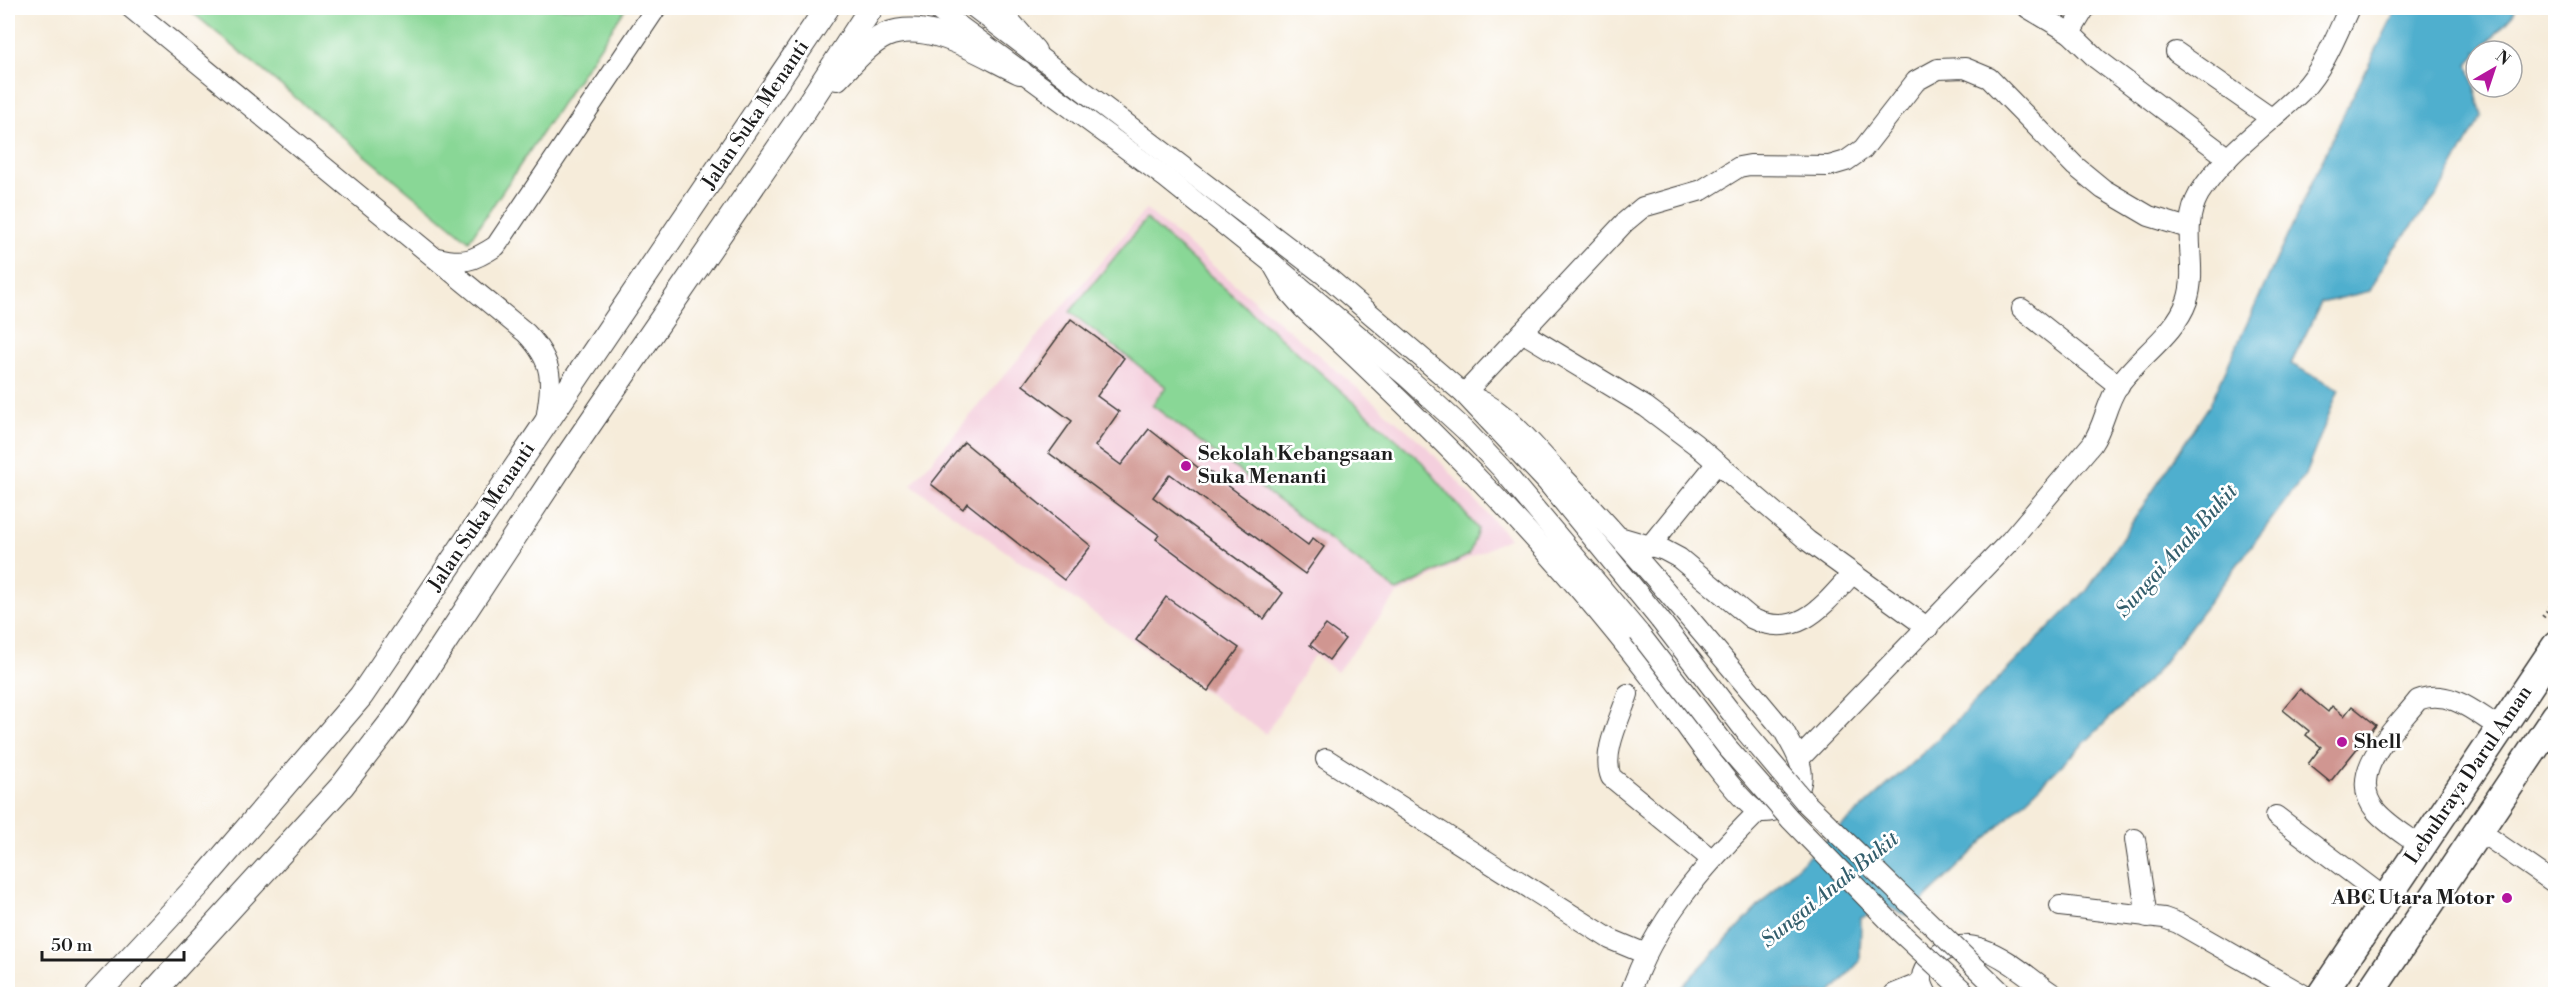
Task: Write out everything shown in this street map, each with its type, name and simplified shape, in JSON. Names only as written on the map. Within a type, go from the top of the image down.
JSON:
[{"type":"highway","name":"Lebuhraya Darul Aman","points":[[2322,994],[2556,646]]},
{"type":"highway","name":"Lebuhraya Darul Aman","points":[[2377,992],[2478,830],[2547,746],[2556,716]]},
{"type":"main road","points":[[805,43],[812,8]]},
{"type":"main road","name":"Jalan Suka Menanti","points":[[97,994],[203,880],[361,696],[827,8]]},
{"type":"main road","name":"Jalan Suka Menanti","points":[[152,994],[342,786],[396,716],[567,457],[798,120],[871,8]]},
{"type":"main road","points":[[996,8],[1034,51]]},
{"type":"main road","points":[[798,120],[856,58],[885,36],[909,32],[938,34],[1020,72]]},
{"type":"street","points":[[130,8],[507,316],[541,349],[549,366],[552,385],[546,423]]},
{"type":"street","points":[[435,258],[458,263],[477,258],[496,246],[656,8]]},
{"type":"street","points":[[935,8],[1166,178],[1272,262],[1465,430],[1589,569],[1727,747],[1790,819],[1901,933],[1966,994]]},
{"type":"street","points":[[975,8],[1331,280],[1464,394],[1547,482],[1660,620],[1746,732],[1805,802],[2003,994]]},
{"type":"street","points":[[2028,8],[2070,33],[2097,59],[2228,158]]},
{"type":"street","points":[[2070,33],[2085,8]]},
{"type":"street","points":[[1798,759],[1928,628],[2010,541],[2092,444],[2099,434],[2111,399],[2119,386],[2177,321],[2184,308],[2192,283],[2188,228],[2199,194],[2228,158],[2303,89],[2318,70],[2349,8]]},
{"type":"street","points":[[2175,52],[2271,118]]},
{"type":"street","points":[[1464,394],[1624,222],[1643,207],[1702,190],[1726,173],[1750,165],[1829,166],[1846,161],[1863,148],[1916,81],[1938,69],[1965,68],[1989,78],[2075,166],[2103,189],[2149,216],[2188,228]]},
{"type":"street","points":[[1272,262],[1288,291],[1303,308],[1412,409],[1502,503],[1568,577],[1663,693],[1741,797],[1758,812]]},
{"type":"street","points":[[2022,309],[2119,386]]},
{"type":"street","points":[[1522,332],[1625,392],[1717,463],[1808,541],[1928,628]]},
{"type":"street","points":[[1464,394],[1479,398],[1507,419],[1620,537],[1784,731],[1798,759],[1802,779],[1795,798],[1778,810],[1758,812],[1711,859],[1684,891],[1646,954],[1630,994]]},
{"type":"street","points":[[1649,547],[1717,463]]},
{"type":"street","points":[[1620,537],[1664,550],[1679,558],[1751,618],[1774,626],[1808,618],[1821,609],[1852,574]]},
{"type":"street","points":[[1628,694],[1608,757],[1611,777],[1711,859]]},
{"type":"street","points":[[2420,846],[2377,813],[2368,799],[2365,787],[2368,765],[2418,700],[2430,695],[2443,696],[2458,702],[2500,728]]},
{"type":"street","points":[[1326,759],[1610,939],[1646,954]]},
{"type":"street","points":[[2276,816],[2386,899]]},
{"type":"street","points":[[2478,830],[2556,884]]},
{"type":"street","points":[[2135,839],[2147,917]]},
{"type":"street","points":[[2060,906],[2164,918],[2196,931],[2302,994]]},
{"type":"street","points":[[1894,994],[1924,989],[1922,974],[1930,962],[1940,954],[1954,948],[1973,946],[1990,950],[2053,994]]},
{"type":"path","points":[[2543,617],[2556,599]]},
{"type":"shaded area","name":"Sekolah Kebangsaan Suka Menanti","points":[[1146,209],[1427,447],[1509,538],[1397,595],[1337,672],[1314,655],[1266,734],[911,485]]},
{"type":"green space","points":[[187,8],[626,8],[469,241]]},
{"type":"green space","points":[[1146,219],[1422,462],[1478,529],[1469,555],[1397,591],[1152,405],[1166,387],[1070,312]]},
{"type":"water","name":"Sungai Anak Bukit","points":[[2397,8],[2516,8],[2513,15],[2491,39],[2464,39],[2464,99],[2477,99],[2482,116],[2438,194],[2391,252],[2370,291],[2321,303],[2291,364],[2339,389],[2305,475],[2154,675],[1907,916],[1888,907],[1861,918],[1860,961],[1830,994],[1675,994],[1789,874],[1934,743],[2088,589],[2209,406],[2336,130]]},
{"type":"building","points":[[1071,319],[1124,358],[1097,396],[1119,412],[1095,446],[1121,465],[1149,429],[1205,473],[1207,470],[1308,545],[1313,538],[1324,547],[1305,574],[1170,474],[1153,497],[1283,593],[1264,619],[1156,539],[1159,535],[1049,453],[1072,421],[1023,385]]},
{"type":"building","points":[[964,442],[1091,546],[1064,580],[967,503],[963,509],[931,484]]},
{"type":"building","points":[[1166,597],[1239,648],[1208,691],[1136,640]]},
{"type":"building","points":[[1326,625],[1345,639],[1329,660],[1310,645]]},
{"type":"building","points":[[2300,689],[2328,712],[2332,706],[2344,716],[2352,706],[2376,725],[2330,782],[2308,764],[2321,747],[2306,735],[2309,731],[2283,710]]},
{"type":"place","name":"Sekolah Kebangsaan Suka Menanti","points":[[1186,466]]},
{"type":"place","name":"Shell","points":[[2342,742]]},
{"type":"place","name":"ABC Utara Motor","points":[[2507,898]]}]
